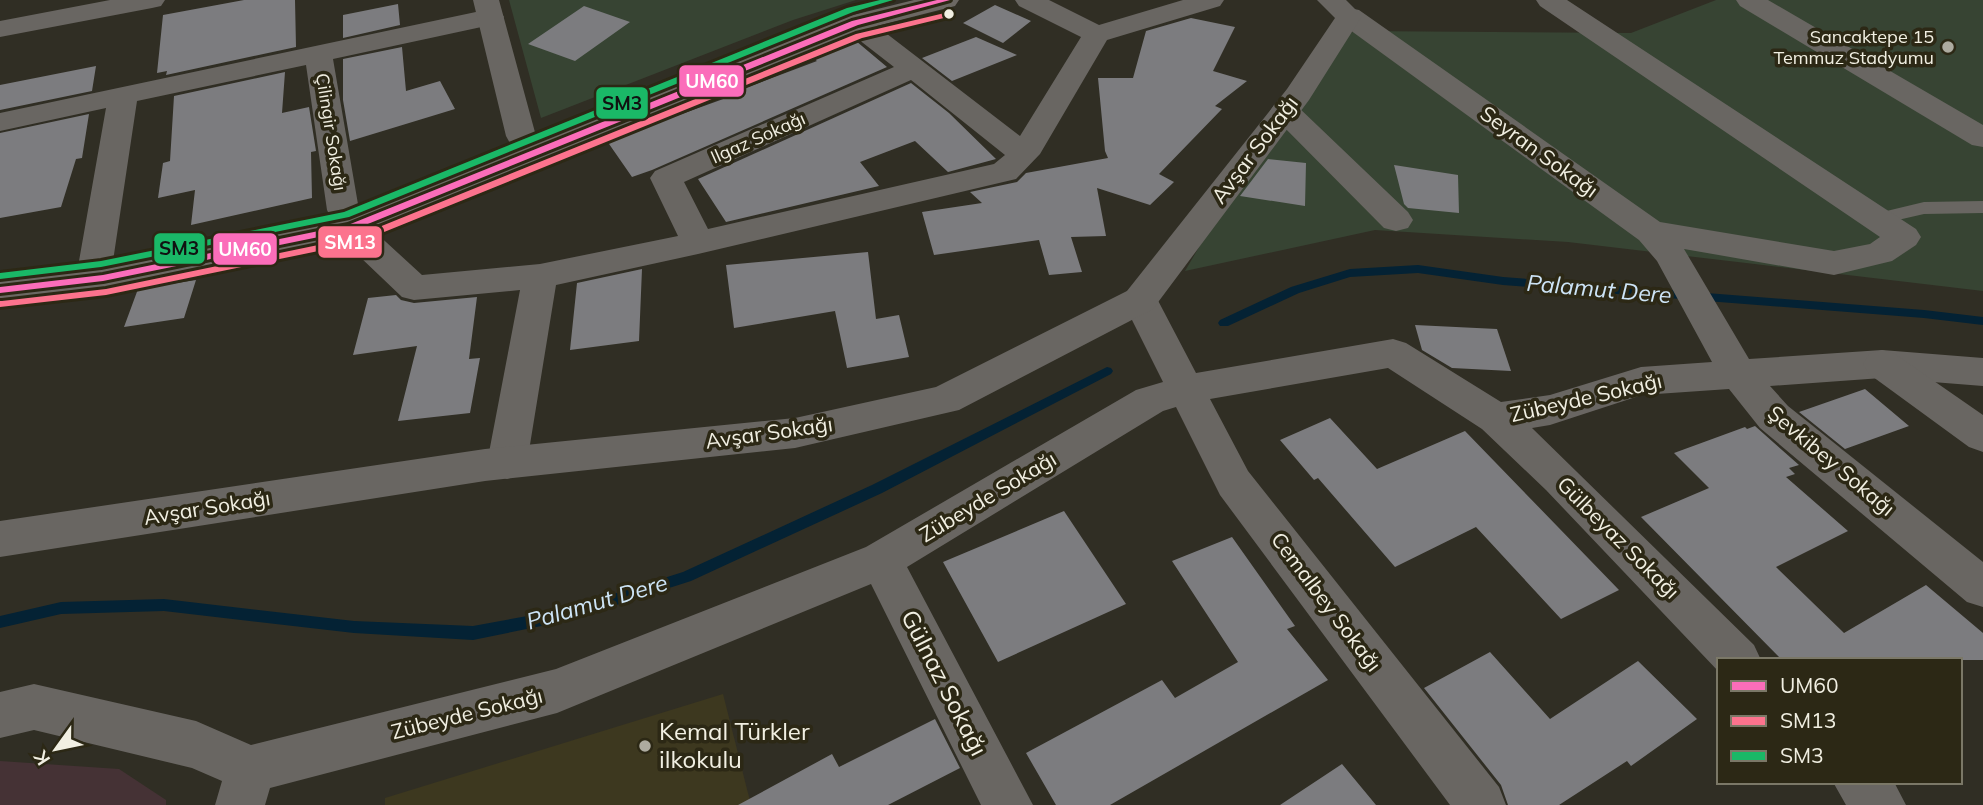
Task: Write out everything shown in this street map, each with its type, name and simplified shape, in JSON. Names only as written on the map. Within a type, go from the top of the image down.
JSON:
[{"type":"main road","points":[[0,290],[103,278],[347,219],[887,0]]},
{"type":"main road","points":[[526,145],[855,23],[946,0]]},
{"type":"main road","points":[[0,272],[130,258],[269,230],[347,219]]},
{"type":"street","points":[[0,29],[152,0]]},
{"type":"street","points":[[1028,0],[1097,34]]},
{"type":"street","points":[[347,219],[414,288],[540,276],[698,243],[1005,172],[1024,154],[1097,34],[1211,0]]},
{"type":"street","points":[[1549,0],[1904,237],[1880,253],[1835,263],[1651,232]]},
{"type":"street","points":[[1749,0],[1983,138]]},
{"type":"street","points":[[0,122],[318,54],[488,8],[526,145]]},
{"type":"street","name":"Avşar Sokağı","points":[[0,539],[507,463],[795,433],[945,400],[1140,300],[1286,111],[1340,8]]},
{"type":"street","name":"Seyran Sokağı","points":[[1340,8],[1651,232],[1671,255],[1694,296]]},
{"type":"street","points":[[855,23],[1024,154]]},
{"type":"street","name":"Çilingir Sokağı","points":[[318,54],[347,219]]},
{"type":"street","name":"Ilgaz Sokağı","points":[[698,243],[666,178],[915,68]]},
{"type":"street","points":[[96,261],[123,96]]},
{"type":"street","points":[[1286,111],[1396,220]]},
{"type":"street","points":[[507,463],[540,276]]},
{"type":"street","name":"Şevkibey Sokağı","points":[[1694,296],[1738,374],[1774,417],[1983,588]]},
{"type":"street","name":"Cemalbey Sokağı","points":[[1140,300],[1188,388],[1234,483],[1481,805]]},
{"type":"street","name":"Zübeyde Sokağı","points":[[0,715],[34,707],[196,745],[245,787],[557,691],[881,560],[1150,400],[1188,388],[1393,353],[1496,418],[1550,410],[1641,381],[1882,364],[1983,372]]},
{"type":"street","points":[[1882,364],[1983,436]]},
{"type":"street","name":"Gülbeyaz Sokağı","points":[[1496,418],[1560,478],[1736,658]]},
{"type":"street","name":"Gülnaz Sokağı","points":[[881,560],[1008,805]]},
{"type":"street","points":[[1860,784],[1881,805]]},
{"type":"lane","points":[[1876,219],[1924,208],[1983,207]]},
{"type":"shaded area","name":"Kemal Türkler ilkokulu","points":[[723,694],[751,805],[385,805],[385,798]]},
{"type":"shaded area","points":[[0,761],[119,769],[166,800],[166,805],[0,805]]},
{"type":"green space","points":[[509,0],[856,0],[793,20],[541,118]]},
{"type":"green space","points":[[1716,0],[1983,0],[1983,291],[1568,242],[1375,230],[1185,271],[1320,42],[1356,31],[1631,33]]},
{"type":"building","points":[[244,0],[295,0],[296,47],[166,75],[167,71],[157,73],[163,15]]},
{"type":"building","points":[[398,4],[400,25],[343,38],[343,15]]},
{"type":"building","points":[[995,5],[1031,21],[1003,43],[963,23]]},
{"type":"building","points":[[584,6],[630,22],[575,61],[528,44]]},
{"type":"building","points":[[1191,18],[1235,27],[1213,71],[1247,81],[1215,106],[1222,109],[1159,174],[1174,182],[1150,205],[1097,188],[1106,236],[1071,237],[1082,272],[1049,275],[1039,240],[934,255],[922,212],[982,203],[970,192],[1017,182],[1026,173],[1108,158],[1105,151],[1098,78],[1133,78],[1146,31]]},
{"type":"building","points":[[976,37],[1017,55],[952,81],[922,58]]},
{"type":"building","points":[[856,41],[887,67],[652,170],[632,177],[607,141],[726,98],[724,96],[817,61],[813,58]]},
{"type":"building","points":[[402,47],[406,91],[440,81],[455,109],[350,141],[343,100],[343,59]]},
{"type":"building","points":[[96,66],[92,91],[0,110],[0,85]]},
{"type":"building","points":[[285,72],[282,113],[309,107],[316,151],[311,152],[312,198],[191,225],[195,190],[158,198],[163,163],[170,161],[174,96]]},
{"type":"building","points":[[911,83],[949,113],[996,159],[948,172],[915,141],[860,162],[879,186],[726,222],[698,179]]},
{"type":"building","points":[[89,114],[82,158],[76,159],[61,207],[0,218],[0,133]]},
{"type":"building","points":[[1268,159],[1306,163],[1305,206],[1240,196]]},
{"type":"building","points":[[1394,165],[1458,175],[1459,213],[1408,208],[1404,204]]},
{"type":"building","points":[[868,252],[876,319],[899,315],[909,357],[847,368],[835,311],[734,328],[726,265]]},
{"type":"building","points":[[642,269],[639,341],[570,350],[577,283]]},
{"type":"building","points":[[196,280],[184,318],[124,327],[138,289]]},
{"type":"building","points":[[396,295],[401,300],[414,303],[477,297],[469,359],[480,358],[470,413],[398,421],[417,346],[353,355],[368,298]]},
{"type":"building","points":[[1415,325],[1497,329],[1511,371],[1452,368],[1422,350]]},
{"type":"building","points":[[1865,389],[1909,426],[1845,449],[1799,412]]},
{"type":"building","points":[[1330,418],[1377,469],[1465,431],[1619,590],[1561,619],[1476,527],[1395,567],[1318,478],[1314,480],[1280,440]]},
{"type":"building","points":[[1755,426],[1799,465],[1789,468],[1795,474],[1786,477],[1848,531],[1776,567],[1844,633],[1926,585],[1983,633],[1983,660],[1780,658],[1641,517],[1709,488],[1674,453],[1745,427],[1747,429]]},
{"type":"building","points":[[1064,511],[1126,604],[998,662],[943,562]]},
{"type":"building","points":[[1232,537],[1295,626],[1287,629],[1328,680],[1110,805],[1056,805],[1026,753],[1162,680],[1175,698],[1238,662],[1172,561]]},
{"type":"building","points":[[1490,652],[1550,719],[1638,661],[1697,719],[1631,766],[1627,761],[1559,805],[1508,805],[1501,785],[1424,688]]},
{"type":"building","points":[[935,719],[960,768],[888,805],[738,805],[832,754],[839,767]]},
{"type":"building","points":[[1342,764],[1376,805],[1280,805]]},
{"type":"waterway","name":"Palamut Dere","points":[[1224,323],[1295,290],[1350,273],[1418,269],[1503,281],[1983,321]]},
{"type":"waterway","name":"Palamut Dere","points":[[0,622],[61,608],[164,605],[354,627],[473,633],[566,615],[686,577],[877,489],[1107,371]]},
{"type":"transit line","name":"SM3","points":[[0,276],[101,264],[346,215],[850,10],[889,0]]},
{"type":"transit line","name":"UM60","points":[[0,290],[103,278],[350,228],[855,23],[946,0]]},
{"type":"transit line","name":"SM13","points":[[2,304],[106,292],[354,241],[859,36],[949,14]]},
{"type":"place","name":"Sancaktepe 15 Temmuz Stadyumu","points":[[1948,47]]},
{"type":"place","name":"Kemal Türkler ilkokulu","points":[[645,746]]}]
